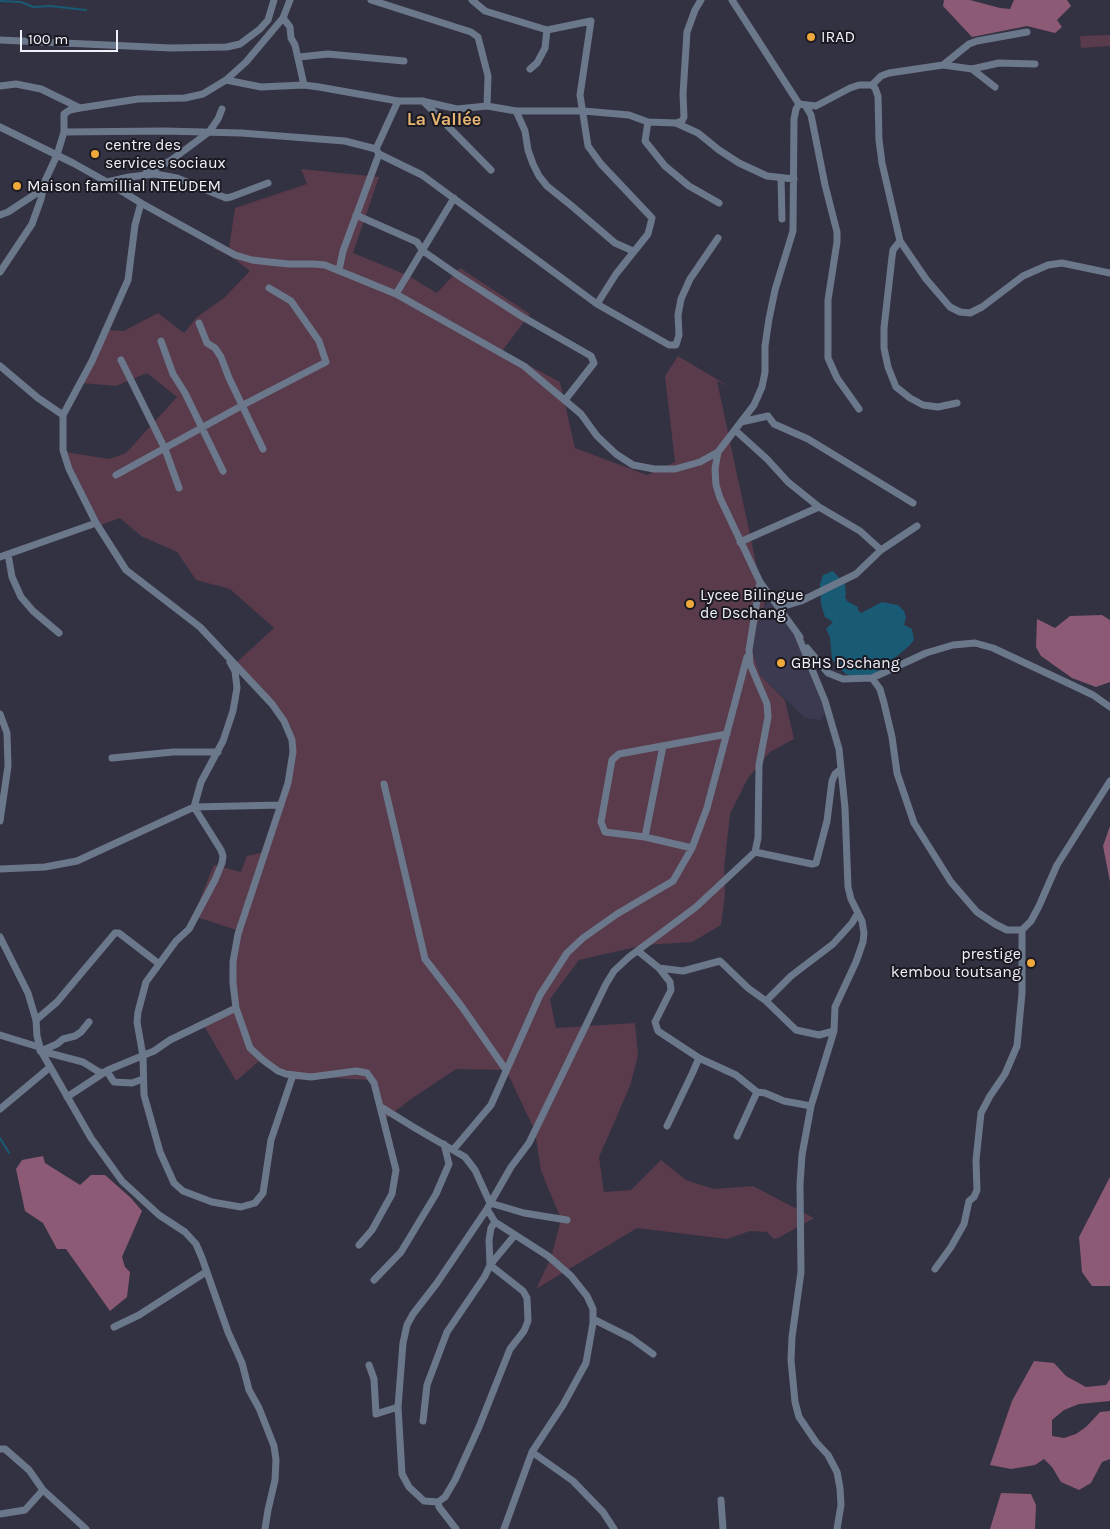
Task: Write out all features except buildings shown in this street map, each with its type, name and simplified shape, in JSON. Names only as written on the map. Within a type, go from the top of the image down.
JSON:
[{"type":"street","points":[[0,40],[171,48],[227,47],[240,44],[260,29],[268,20],[274,0]]},
{"type":"street","points":[[0,272],[32,224],[64,132],[64,114],[70,110],[138,99],[185,98],[203,94],[226,80],[246,62],[283,18],[290,0]]},
{"type":"street","points":[[371,0],[385,2],[471,32],[478,37],[488,76],[487,106]]},
{"type":"street","points":[[472,0],[485,11],[548,30],[592,21],[580,95],[588,146],[601,164],[652,218],[648,234],[616,274],[598,304]]},
{"type":"street","points":[[226,80],[261,87],[319,87],[398,101],[422,100],[457,109],[487,106],[516,111],[584,111],[629,115],[648,122],[676,123],[682,121],[684,117],[683,94],[687,32],[701,0]]},
{"type":"street","points":[[732,0],[802,105],[811,115],[825,186],[837,232],[828,300],[828,358],[837,378],[859,409]]},
{"type":"street","points":[[283,18],[290,27],[291,38],[299,57],[304,86]]},
{"type":"street","points":[[530,69],[537,62],[545,48],[548,30]]},
{"type":"street","points":[[943,65],[969,44],[1027,32]]},
{"type":"street","points":[[299,57],[328,54],[404,61]]},
{"type":"street","points":[[802,105],[816,106],[850,88],[859,85],[872,85],[882,76],[889,73],[943,65],[972,69],[999,63],[1036,64]]},
{"type":"street","points":[[972,69],[995,88]]},
{"type":"street","points":[[0,86],[16,84],[41,89],[80,108]]},
{"type":"street","points":[[872,85],[878,96],[879,140],[882,163],[900,242],[938,295],[950,307],[970,313],[982,308],[1023,276],[1048,265],[1062,263],[1110,272]]},
{"type":"street","points":[[422,100],[491,170]]},
{"type":"street","points":[[339,270],[343,251],[378,151],[398,101]]},
{"type":"street","points":[[0,127],[108,182],[140,203],[235,255],[252,260],[290,264],[314,264],[339,270],[396,294],[524,366],[581,414],[597,436],[616,454],[634,465],[654,469],[675,469],[700,462],[718,452],[754,405],[762,387],[769,319],[775,290],[794,231],[794,119],[802,105]]},
{"type":"street","points":[[141,175],[170,161],[209,132],[222,109]]},
{"type":"street","points":[[516,111],[525,131],[528,150],[533,164],[547,186],[615,243],[633,251]]},
{"type":"street","points":[[648,122],[645,141],[665,166],[689,186],[720,203]]},
{"type":"street","points":[[676,123],[698,133],[719,150],[767,176],[794,179]]},
{"type":"street","points":[[64,132],[209,132],[345,140],[378,151],[422,175],[598,304],[669,345],[676,345],[681,299],[690,278],[718,238]]},
{"type":"street","points":[[108,182],[155,174],[177,178],[226,198],[268,182]]},
{"type":"street","points":[[781,178],[782,219]]},
{"type":"street","points":[[0,216],[43,189]]},
{"type":"street","points":[[396,294],[454,198]]},
{"type":"street","points":[[140,203],[128,280],[95,354],[63,415],[63,450],[69,469],[96,524],[126,570],[200,627],[272,704],[284,720],[292,740],[293,752],[288,783],[238,934],[233,962],[236,1008],[250,1048],[278,1071],[311,1077],[356,1071],[367,1073],[374,1083],[396,1170],[392,1194],[372,1230],[359,1245]]},
{"type":"street","points":[[356,215],[417,242],[423,250],[459,276],[513,311],[591,356],[594,363],[565,400]]},
{"type":"street","points":[[900,242],[893,250],[884,328],[884,348],[888,367],[896,387],[923,405],[938,408],[957,403]]},
{"type":"street","points":[[116,475],[202,427],[326,362],[319,341],[291,301],[269,288]]},
{"type":"street","points":[[199,323],[207,342],[215,348],[221,357],[263,449]]},
{"type":"street","points":[[160,341],[173,374],[185,393],[223,471]]},
{"type":"street","points":[[121,360],[165,449],[179,488]]},
{"type":"street","points":[[0,366],[38,398],[63,415]]},
{"type":"street","points":[[740,422],[768,416],[774,424],[808,439],[913,503]]},
{"type":"street","points":[[735,430],[767,459],[788,482],[818,507],[860,531],[881,550]]},
{"type":"street","points":[[718,452],[715,469],[716,485],[740,542],[760,582],[812,655],[828,673],[843,679],[872,678],[935,650],[953,645],[975,643],[993,648],[1072,685],[1110,707]]},
{"type":"street","points":[[740,542],[818,507]]},
{"type":"street","points":[[0,557],[96,524]]},
{"type":"street","points":[[778,608],[801,601],[856,574],[881,550],[917,526]]},
{"type":"street","points":[[8,554],[12,577],[20,597],[59,633]]},
{"type":"street","points":[[453,1150],[491,1105],[540,995],[567,953],[583,938],[617,914],[673,881],[692,848],[707,808],[749,650],[760,582]]},
{"type":"street","points":[[798,633],[830,716],[839,749],[846,808],[848,887],[864,933],[856,962],[837,1000],[834,1031],[811,1106],[802,1155],[800,1184],[800,1272],[792,1337],[791,1360],[795,1402],[799,1418],[828,1455],[837,1472],[841,1505],[837,1529]]},
{"type":"street","points":[[495,1222],[491,1228],[489,1240],[490,1265],[523,1291],[527,1298],[528,1321],[524,1331],[510,1349],[492,1396],[455,1480],[445,1497],[438,1502],[424,1501],[415,1494],[402,1474],[398,1407],[403,1342],[407,1325],[488,1206],[511,1167],[529,1143],[614,971],[696,906],[755,852],[758,838],[759,765],[768,718],[767,704],[750,664],[749,650]]},
{"type":"street","points":[[225,655],[235,671],[237,688],[233,712],[218,752],[201,782],[194,807],[221,850],[222,863],[189,929],[176,941],[158,963],[146,982],[138,1012],[143,1056],[144,1095],[160,1152],[174,1183],[183,1191],[212,1202],[241,1207],[255,1203],[263,1193],[270,1140],[283,1108],[293,1075]]},
{"type":"street","points":[[872,678],[880,689],[892,737],[897,773],[914,823],[951,882],[977,912],[1007,930],[1022,930],[1031,921],[1057,865],[1110,781]]},
{"type":"street","points":[[0,714],[7,733],[0,820]]},
{"type":"street","points":[[692,848],[645,837],[605,832],[601,822],[612,760],[619,754],[727,734]]},
{"type":"street","points":[[645,837],[663,746]]},
{"type":"street","points":[[112,758],[173,752],[218,752]]},
{"type":"street","points":[[755,852],[812,864],[816,863],[827,821],[832,781],[835,774],[841,769]]},
{"type":"street","points":[[384,784],[425,959],[462,1007],[506,1070]]},
{"type":"street","points":[[0,869],[45,867],[77,862],[194,807],[281,805]]},
{"type":"street","points":[[766,1001],[791,976],[833,944],[858,913]]},
{"type":"street","points":[[935,1269],[951,1247],[964,1224],[968,1201],[974,1197],[977,1190],[976,1160],[981,1113],[1005,1074],[1017,1046],[1022,993],[1022,930]]},
{"type":"street","points":[[36,1020],[57,1002],[115,933],[119,933],[158,963]]},
{"type":"street","points":[[0,938],[28,993],[36,1020],[37,1036],[41,1051],[49,1068],[91,1138],[109,1164],[139,1199],[185,1232],[196,1244],[228,1332],[239,1356],[249,1390],[259,1408],[274,1446],[276,1460],[275,1480],[265,1529]]},
{"type":"street","points":[[638,951],[659,968],[670,982],[671,990],[655,1022],[658,1030],[698,1058],[736,1075],[757,1092],[765,1093],[784,1101],[811,1106]]},
{"type":"street","points":[[659,968],[683,971],[720,961],[796,1030],[819,1035],[834,1031]]},
{"type":"street","points":[[67,1097],[103,1073],[154,1051],[170,1040],[236,1008]]},
{"type":"street","points":[[41,1051],[64,1039],[75,1036],[89,1022]]},
{"type":"street","points":[[0,1035],[39,1047],[41,1051],[83,1062],[103,1073],[108,1073],[114,1082],[132,1083],[143,1079]]},
{"type":"street","points":[[667,1126],[698,1058]]},
{"type":"street","points":[[0,1108],[49,1068]]},
{"type":"street","points":[[737,1136],[757,1092]]},
{"type":"street","points":[[381,1107],[465,1157],[475,1170],[495,1222],[514,1236],[548,1256],[571,1276],[587,1296],[593,1309],[586,1363],[567,1398],[532,1452],[504,1529]]},
{"type":"street","points":[[374,1280],[401,1252],[436,1194],[449,1164],[444,1144]]},
{"type":"street","points":[[488,1206],[567,1220]]},
{"type":"street","points":[[423,1421],[427,1385],[447,1332],[485,1276],[490,1265],[514,1236]]},
{"type":"street","points":[[114,1327],[139,1315],[206,1272]]},
{"type":"street","points":[[593,1319],[631,1338],[653,1354]]},
{"type":"street","points":[[369,1365],[374,1380],[376,1414],[398,1407]]},
{"type":"street","points":[[0,1449],[5,1449],[29,1470],[44,1490],[86,1529]]},
{"type":"street","points":[[532,1452],[573,1481],[604,1512],[614,1529]]},
{"type":"street","points":[[0,1514],[26,1510],[44,1490]]},
{"type":"street","points":[[721,1500],[723,1529]]},
{"type":"street","points":[[438,1502],[439,1507],[456,1529]]},
{"type":"shaded area","points":[[944,0],[970,0],[1010,9],[1014,0],[1067,0],[1071,6],[1057,20],[1062,27],[1055,33],[1027,26],[972,37],[943,6]]},
{"type":"shaded area","points":[[1110,35],[1110,46],[1081,48],[1080,36]]},
{"type":"shaded area","points":[[301,169],[379,177],[353,253],[407,275],[437,293],[460,268],[530,314],[502,351],[560,382],[575,448],[647,475],[675,462],[665,376],[678,356],[730,387],[717,381],[765,605],[755,631],[752,651],[760,675],[785,700],[794,739],[770,752],[748,778],[730,814],[724,869],[725,895],[721,925],[692,942],[645,945],[579,960],[550,999],[556,1028],[635,1023],[638,1055],[630,1086],[599,1157],[604,1192],[631,1190],[661,1160],[686,1180],[714,1189],[753,1186],[814,1218],[778,1238],[774,1239],[767,1232],[750,1231],[727,1239],[637,1228],[536,1289],[551,1258],[561,1219],[541,1171],[535,1131],[506,1070],[456,1069],[411,1099],[384,1120],[370,1080],[335,1078],[292,1080],[267,1068],[259,1061],[236,1081],[202,1022],[235,1010],[233,979],[240,931],[193,916],[214,865],[241,872],[247,856],[268,851],[280,812],[292,749],[285,722],[236,663],[274,628],[230,589],[196,580],[177,552],[141,536],[120,518],[98,526],[65,452],[109,459],[126,453],[177,397],[147,373],[116,386],[82,383],[108,330],[124,331],[158,313],[184,333],[197,317],[224,298],[250,271],[232,257],[213,248],[229,248],[235,208],[307,184]]},
{"type":"shaded area","name":"GBHS Dschang","points":[[768,601],[796,635],[825,713],[820,720],[805,718],[760,675],[752,651],[755,631]]},
{"type":"shaded area","points":[[1102,615],[1110,620],[1110,682],[1096,687],[1072,678],[1041,656],[1036,647],[1037,619],[1055,628],[1070,616]]},
{"type":"shaded area","points":[[1110,826],[1110,882],[1103,846]]},
{"type":"shaded area","points":[[43,1156],[45,1163],[80,1185],[91,1175],[105,1175],[131,1198],[142,1211],[122,1257],[125,1267],[130,1272],[127,1297],[110,1311],[66,1249],[57,1249],[43,1223],[25,1211],[16,1169],[22,1160]]},
{"type":"shaded area","points":[[1110,1177],[1110,1286],[1092,1286],[1082,1272],[1079,1237]]},
{"type":"shaded area","points":[[1034,1361],[1054,1363],[1066,1376],[1086,1387],[1106,1385],[1110,1379],[1110,1401],[1079,1404],[1064,1410],[1052,1420],[1052,1436],[1064,1438],[1076,1434],[1086,1427],[1100,1412],[1110,1411],[1110,1459],[1102,1462],[1091,1483],[1079,1490],[1061,1482],[1052,1467],[1044,1459],[1035,1465],[1011,1469],[990,1465],[1012,1401]]},
{"type":"shaded area","points":[[1001,1493],[1031,1494],[1036,1505],[1035,1529],[990,1529]]},
{"type":"water","points":[[833,571],[845,584],[845,597],[847,601],[858,607],[861,613],[882,602],[898,605],[904,611],[906,617],[904,625],[912,629],[914,640],[873,676],[857,678],[846,674],[832,659],[830,637],[826,629],[833,622],[825,617],[821,604],[820,584],[823,575]]},
{"type":"waterway","points":[[0,1],[21,2],[33,7],[50,6],[86,10]]},
{"type":"waterway","points":[[0,1138],[9,1153]]},
{"type":"place","name":"IRAD","points":[[811,37]]},
{"type":"place","name":"centre des services sociaux","points":[[95,154]]},
{"type":"place","name":"Maison famillial NTEUDEM","points":[[17,186]]},
{"type":"place","name":"Lycee Bilingue de Dschang","points":[[690,604]]},
{"type":"place","name":"GBHS Dschang","points":[[781,663]]},
{"type":"place","name":"prestige kembou toutsang","points":[[1031,963]]},
{"type":"district","name":"La Vallée","points":[[444,120]]}]
